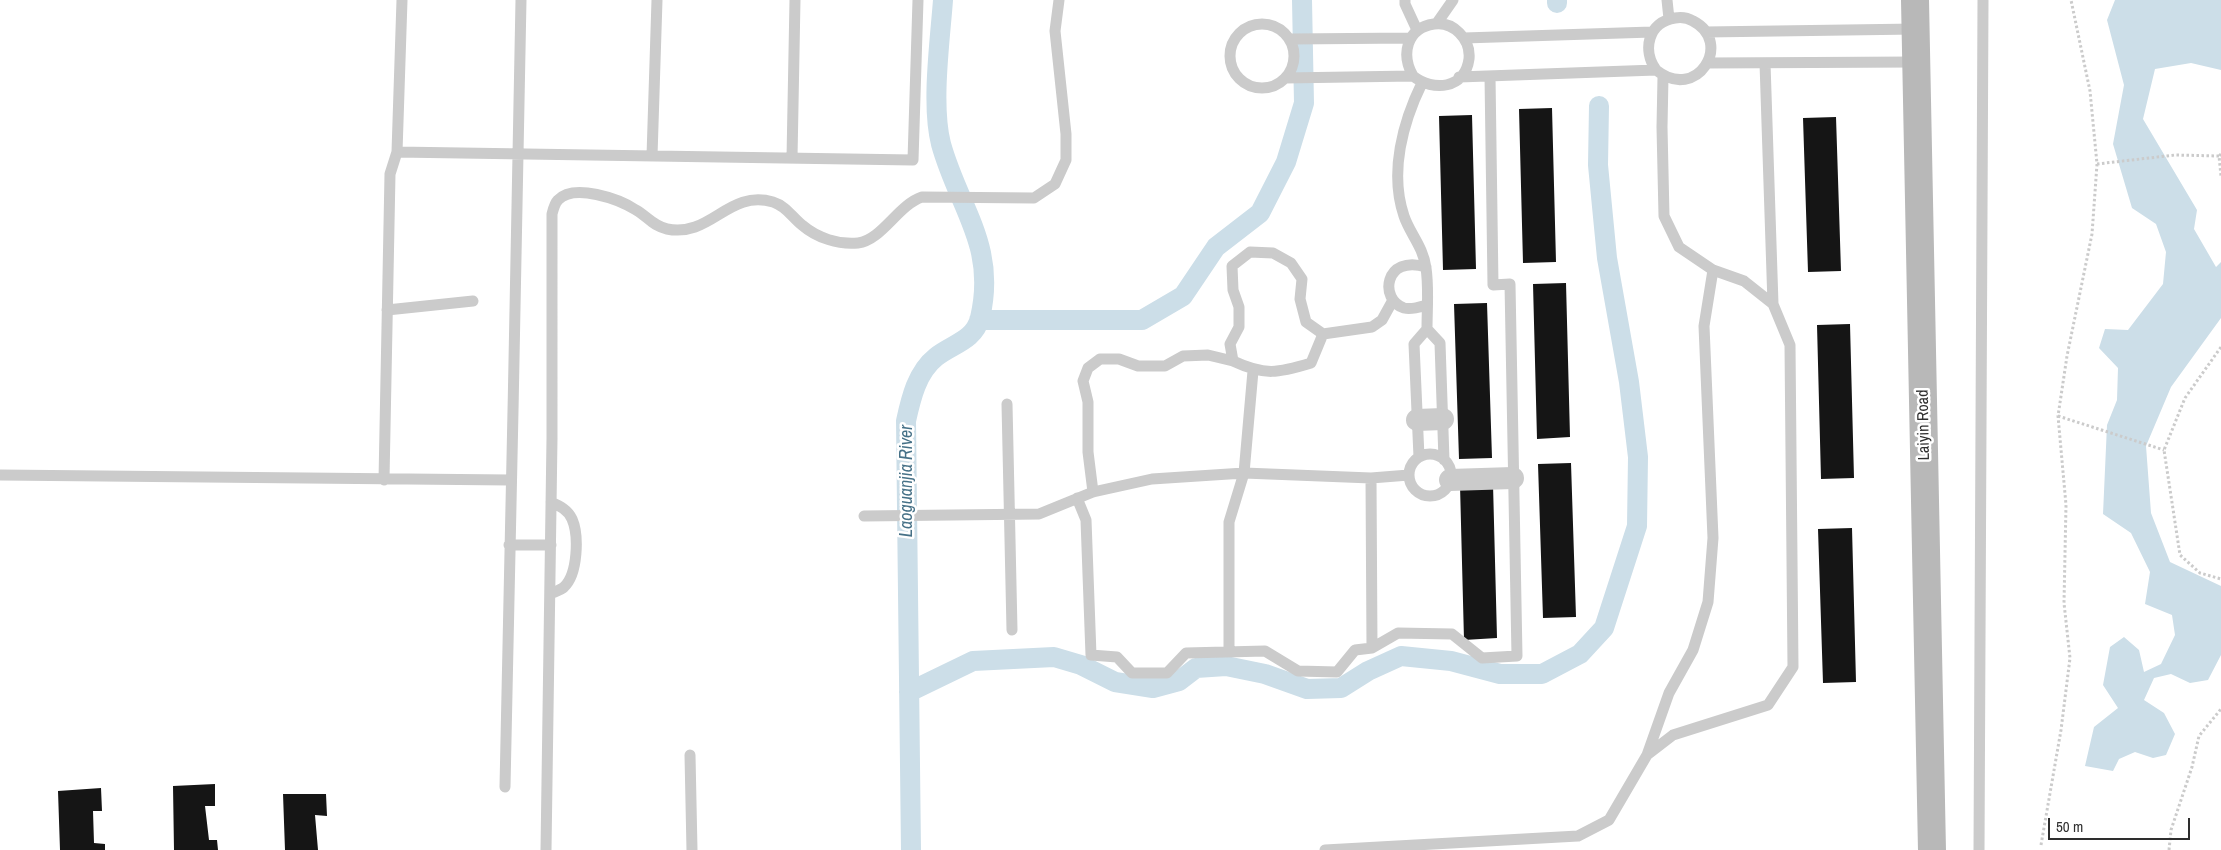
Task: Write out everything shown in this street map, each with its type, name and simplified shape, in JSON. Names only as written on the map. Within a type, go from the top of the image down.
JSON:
[{"type":"street","name":"Laiyin Road","points":[[1915,0],[1932,850]]},
{"type":"street","points":[[1417,420],[1443,419]]},
{"type":"street","points":[[1447,470],[1513,478]]},
{"type":"lane","points":[[384,480],[390,174],[397,152],[402,0]]},
{"type":"lane","points":[[504,787],[521,0]]},
{"type":"lane","points":[[652,156],[657,0]]},
{"type":"lane","points":[[792,158],[795,0]]},
{"type":"lane","points":[[397,152],[913,160],[918,0]]},
{"type":"lane","points":[[546,850],[551,502],[552,214],[557,201],[568,194],[590,194],[616,199],[638,210],[652,224],[680,231],[703,224],[717,217],[728,207],[740,201],[774,202],[785,208],[802,226],[817,236],[847,243],[860,243],[873,237],[912,200],[922,197],[1034,198],[1055,184],[1066,160],[1066,134],[1055,31],[1059,0]]},
{"type":"lane","points":[[1405,0],[1414,34]]},
{"type":"lane","points":[[1437,23],[1453,0]]},
{"type":"lane","points":[[1667,0],[1669,19]]},
{"type":"lane","points":[[1979,850],[1983,0]]},
{"type":"lane","points":[[1679,17],[1690,19],[1699,24],[1706,32],[1710,42],[1711,53],[1707,63],[1697,74],[1683,80],[1673,80],[1659,73],[1650,62],[1648,41],[1652,32],[1659,24],[1669,19],[1679,17]]},
{"type":"lane","points":[[1285,78],[1417,79],[1431,86],[1451,84],[1460,78],[1466,69],[1469,59],[1468,48],[1464,38],[1457,30],[1448,25],[1437,23],[1427,25],[1414,34],[1407,47],[1406,58],[1408,67],[1417,79]]},
{"type":"lane","points":[[1262,24],[1273,26],[1283,31],[1290,39],[1294,60],[1291,70],[1285,78],[1276,84],[1256,87],[1247,83],[1233,68],[1232,48],[1242,31],[1262,24]]},
{"type":"lane","points":[[1706,32],[1916,29]]},
{"type":"lane","points":[[1464,38],[1652,32]]},
{"type":"lane","points":[[1290,39],[1414,34]]},
{"type":"lane","points":[[1707,63],[1916,62]]},
{"type":"lane","points":[[1647,755],[1673,735],[1768,705],[1793,667],[1790,345],[1773,304],[1765,63]]},
{"type":"lane","points":[[1460,78],[1659,73]]},
{"type":"lane","points":[[1659,73],[1664,216],[1679,247],[1713,270],[1744,281],[1773,304]]},
{"type":"lane","points":[[1077,498],[1086,520],[1091,655],[1117,657],[1132,673],[1167,673],[1186,653],[1265,651],[1298,671],[1337,672],[1355,650],[1372,648],[1398,634],[1452,634],[1482,658],[1516,656],[1510,284],[1494,284],[1490,76]]},
{"type":"lane","points":[[1417,79],[1400,142],[1399,189],[1404,216],[1418,241],[1426,267],[1427,329],[1414,344],[1419,457]]},
{"type":"lane","points":[[1233,360],[1230,344],[1239,327],[1239,307],[1232,290],[1232,266],[1250,252],[1273,253],[1292,263],[1302,279],[1300,299],[1306,322],[1323,334],[1372,327],[1382,320],[1393,300]]},
{"type":"lane","points":[[1426,267],[1413,263],[1400,266],[1392,275],[1389,288],[1393,300],[1403,308],[1427,305]]},
{"type":"lane","points":[[1325,850],[1578,836],[1609,820],[1647,755],[1668,693],[1693,650],[1708,602],[1713,538],[1704,326],[1713,270]]},
{"type":"lane","points":[[387,310],[473,301]]},
{"type":"lane","points":[[1427,329],[1440,343],[1447,470],[1443,491],[1437,494],[1424,495],[1413,487],[1409,475],[1410,468],[1419,457],[1432,454],[1447,470]]},
{"type":"lane","points":[[1093,492],[1088,452],[1088,402],[1083,381],[1088,368],[1100,359],[1119,359],[1138,366],[1166,366],[1183,356],[1208,354],[1233,360],[1253,371],[1281,372],[1311,363],[1323,334]]},
{"type":"lane","points":[[1229,652],[1229,522],[1244,473],[1253,371]]},
{"type":"lane","points":[[1007,404],[1012,630]]},
{"type":"lane","points":[[864,516],[1039,514],[1093,492],[1152,478],[1244,473],[1371,478],[1409,475]]},
{"type":"lane","points":[[0,475],[510,480]]},
{"type":"lane","points":[[1371,478],[1372,648]]},
{"type":"lane","points":[[550,594],[564,587],[573,573],[577,543],[572,519],[564,508],[551,502]]},
{"type":"lane","points":[[509,545],[550,545]]},
{"type":"lane","points":[[690,755],[692,850]]},
{"type":"path","points":[[2041,845],[2061,730],[2070,658],[2064,603],[2066,505],[2058,416],[2069,346],[2092,234],[2097,164],[2090,91],[2071,0]]},
{"type":"path","points":[[2097,164],[2174,156],[2220,155],[2221,176]]},
{"type":"path","points":[[2221,347],[2185,398],[2164,450],[2180,555],[2200,573],[2221,579]]},
{"type":"path","points":[[2058,416],[2164,450]]},
{"type":"path","points":[[2169,850],[2171,830],[2192,768],[2199,736],[2221,709]]},
{"type":"water","points":[[2115,0],[2221,0],[2221,70],[2191,63],[2155,69],[2143,119],[2197,210],[2194,229],[2216,267],[2221,262],[2221,318],[2171,387],[2146,446],[2151,513],[2170,562],[2221,586],[2221,655],[2208,680],[2190,683],[2171,674],[2154,678],[2144,700],[2164,713],[2175,734],[2166,755],[2153,758],[2135,752],[2119,759],[2113,771],[2085,766],[2094,727],[2118,708],[2103,685],[2110,647],[2124,637],[2139,650],[2144,672],[2161,664],[2175,635],[2172,615],[2145,604],[2150,572],[2131,533],[2103,514],[2107,425],[2117,400],[2118,368],[2099,348],[2105,329],[2128,330],[2163,284],[2166,252],[2156,224],[2132,208],[2113,144],[2124,85],[2107,20]]},
{"type":"building","points":[[1552,108],[1556,262],[1523,263],[1519,109]]},
{"type":"building","points":[[1472,115],[1476,269],[1443,270],[1439,116]]},
{"type":"building","points":[[1836,117],[1841,271],[1808,272],[1803,118]]},
{"type":"building","points":[[1566,283],[1570,437],[1537,439],[1533,284]]},
{"type":"building","points":[[1487,303],[1492,458],[1459,459],[1454,304]]},
{"type":"building","points":[[1850,324],[1854,478],[1821,479],[1817,325]]},
{"type":"building","points":[[1571,463],[1576,617],[1543,618],[1538,464]]},
{"type":"building","points":[[1493,484],[1497,638],[1464,640],[1460,485]]},
{"type":"building","points":[[1852,528],[1856,682],[1823,683],[1818,529]]},
{"type":"building","points":[[215,784],[215,806],[205,806],[209,840],[217,840],[218,850],[174,850],[173,786]]},
{"type":"building","points":[[101,788],[102,811],[93,811],[94,843],[105,844],[105,850],[60,850],[58,791]]},
{"type":"building","points":[[283,794],[326,794],[327,816],[315,815],[318,850],[285,850]]},
{"type":"waterway","name":"Laoguanjia River","points":[[911,850],[906,421],[919,378],[929,363],[968,337],[977,326],[984,292],[984,269],[980,248],[974,228],[949,167],[938,128],[936,92],[943,0]]},
{"type":"waterway","points":[[979,320],[1142,320],[1183,296],[1216,247],[1260,213],[1286,162],[1304,103],[1302,0]]},
{"type":"waterway","points":[[909,692],[973,661],[1054,657],[1081,665],[1115,682],[1153,688],[1179,681],[1196,668],[1226,666],[1265,674],[1307,689],[1341,688],[1368,671],[1401,656],[1451,661],[1500,674],[1542,674],[1580,654],[1604,628],[1637,526],[1638,457],[1629,382],[1607,258],[1598,165],[1599,106]]}]
